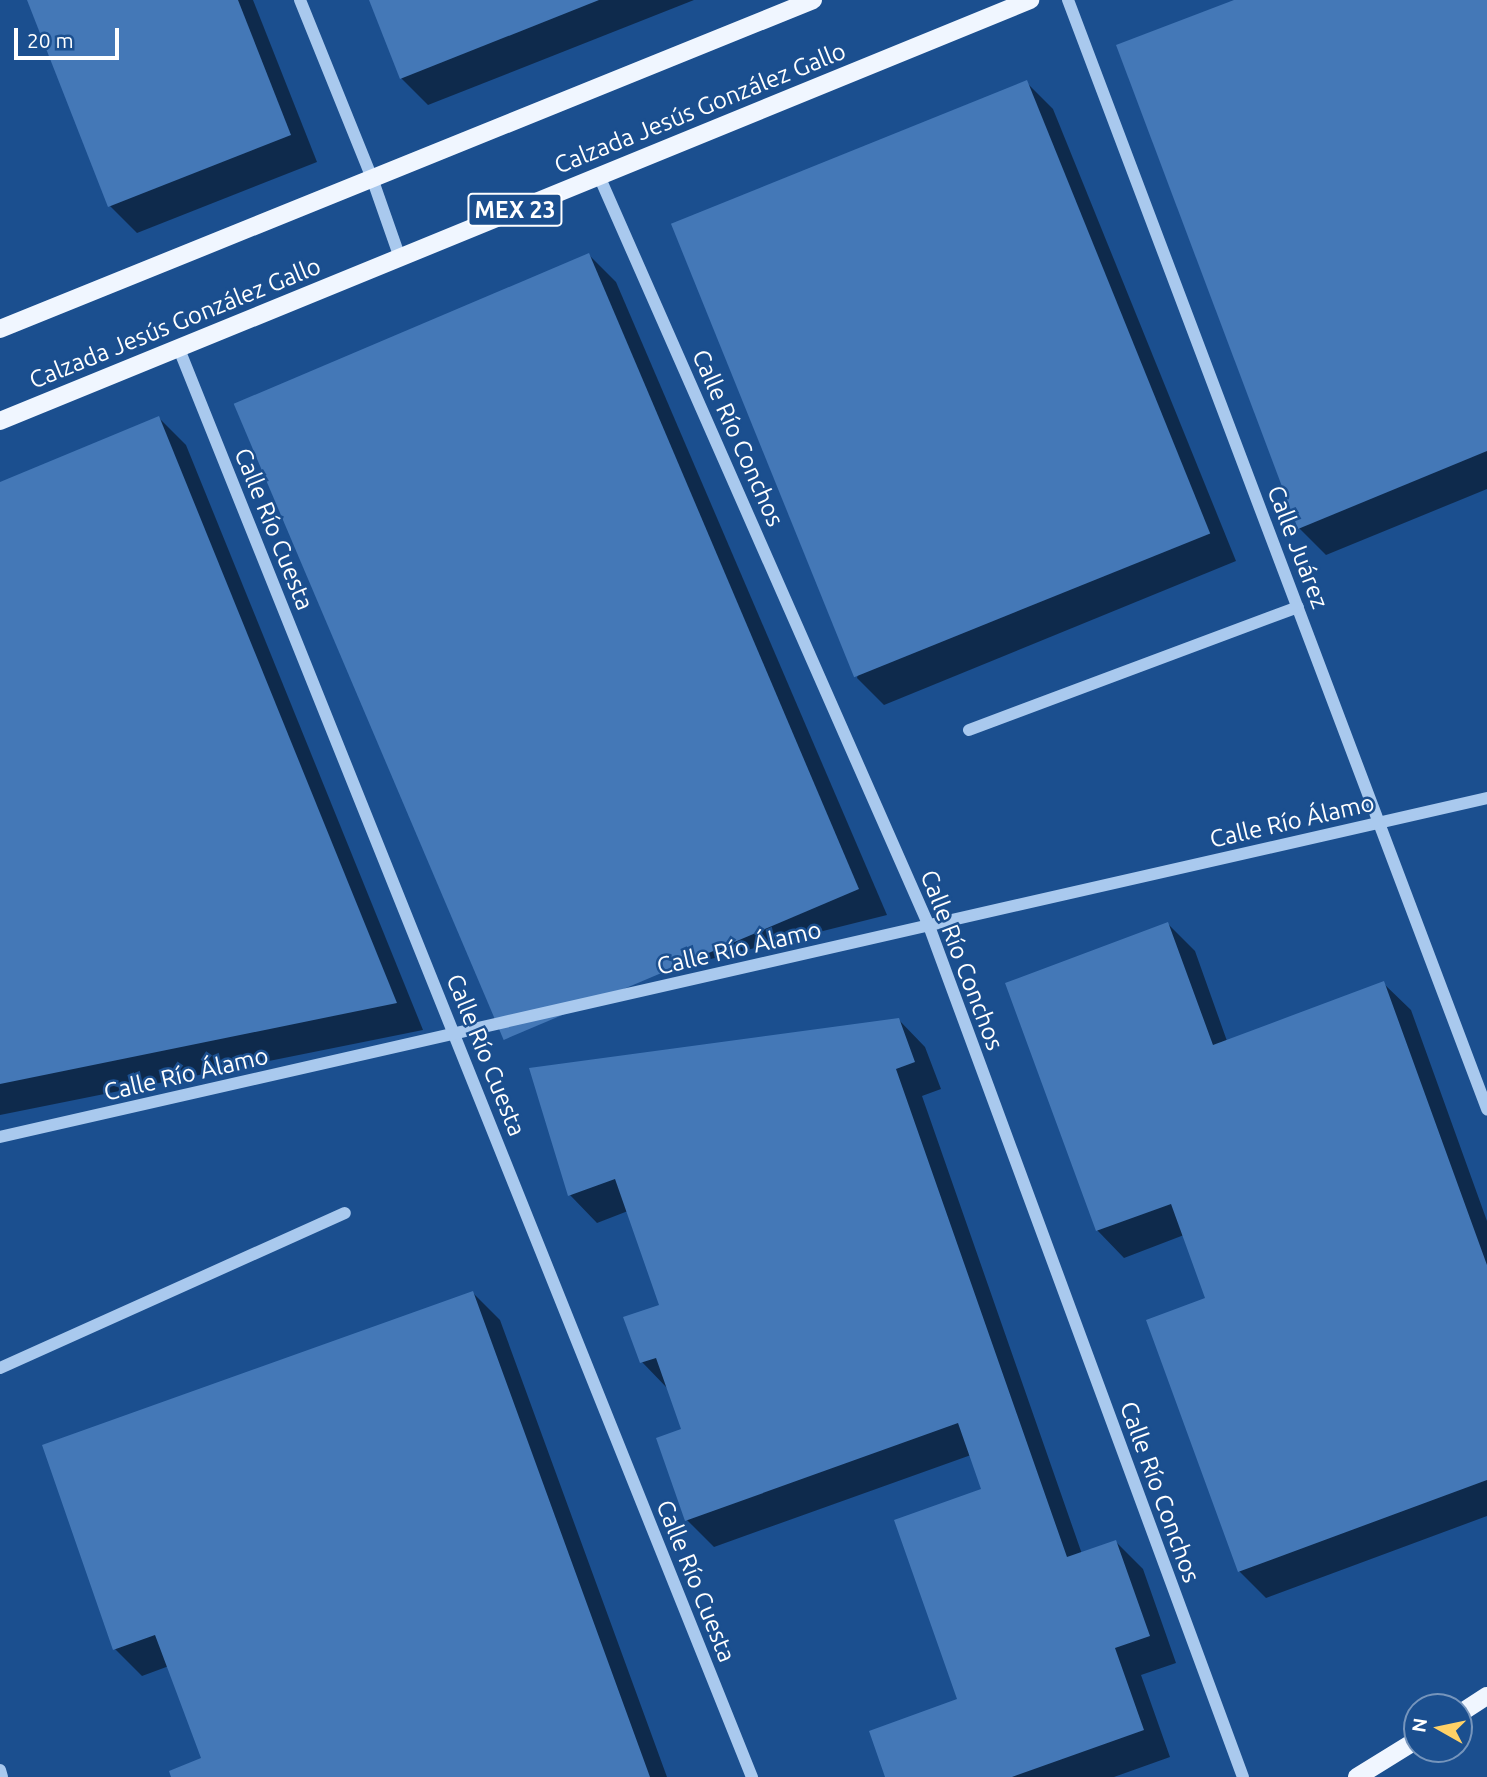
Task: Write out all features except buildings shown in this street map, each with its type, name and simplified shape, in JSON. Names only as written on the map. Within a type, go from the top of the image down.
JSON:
[{"type":"main road","points":[[0,329],[813,0]]},
{"type":"main road","name":"Calzada Jesús González Gallo","points":[[0,421],[1030,0]]},
{"type":"main road","points":[[1357,1777],[1403,1749]]},
{"type":"street","points":[[300,0],[372,178],[400,258]]},
{"type":"street","name":"Calle Juárez","points":[[1068,0],[1487,1108]]},
{"type":"street","name":"Calle Río Conchos","points":[[599,176],[929,926],[1242,1777]]},
{"type":"street","name":"Calle Río Cuesta","points":[[179,349],[752,1777]]},
{"type":"street","points":[[969,730],[1298,607]]},
{"type":"street","name":"Calle Río Álamo","points":[[0,1138],[1487,798]]},
{"type":"street","points":[[0,1368],[345,1213]]},
{"type":"street","points":[[0,1770],[2,1777]]}]
